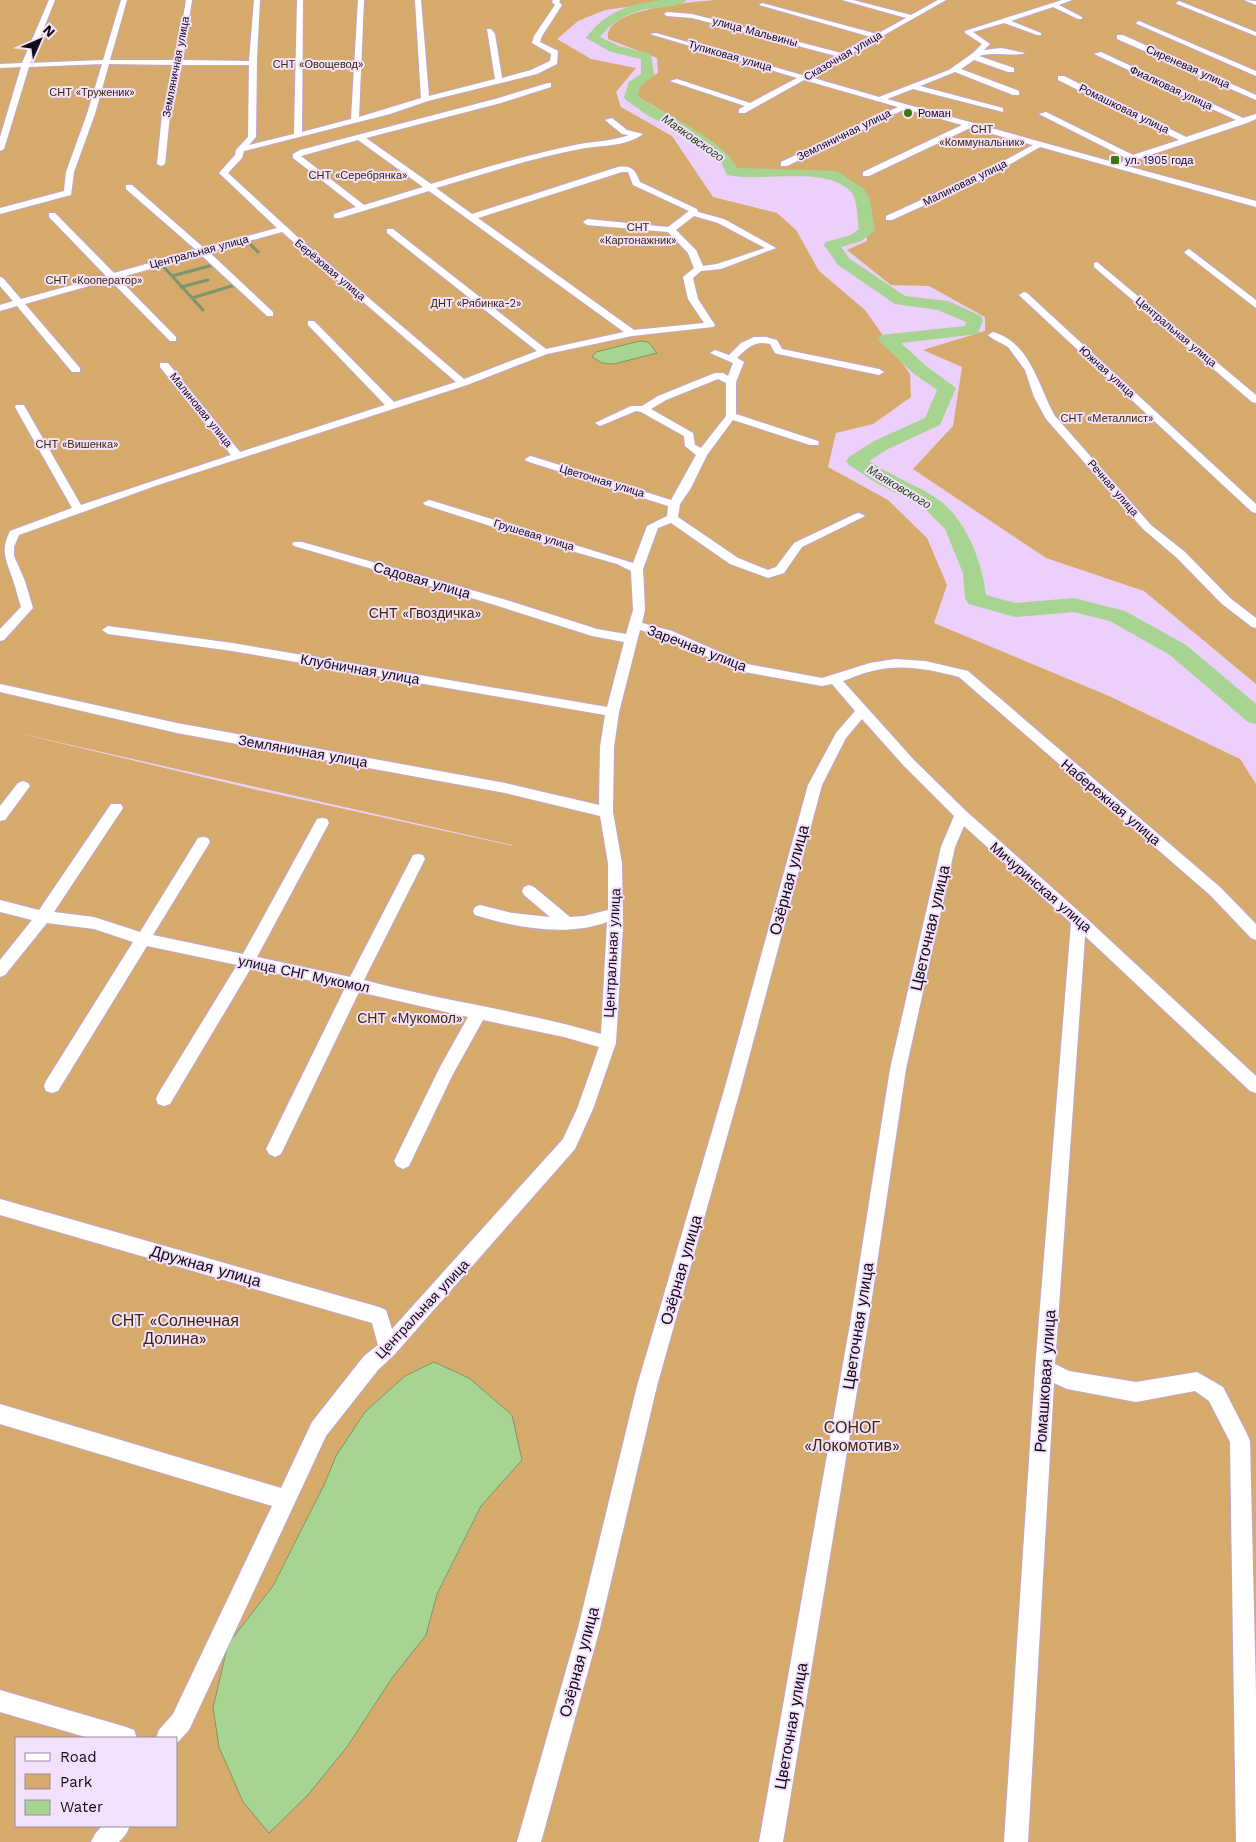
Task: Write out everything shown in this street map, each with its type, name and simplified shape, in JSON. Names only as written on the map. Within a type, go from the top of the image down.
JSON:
[{"type":"street","points":[[0,149],[14,108],[26,63],[52,0]]},
{"type":"street","points":[[0,211],[68,193],[70,172],[91,114],[104,62],[124,0]]},
{"type":"street","name":"Земляничная улица","points":[[161,164],[166,116],[179,64],[189,0]]},
{"type":"street","points":[[240,150],[252,137],[257,0]]},
{"type":"street","points":[[298,135],[300,0]]},
{"type":"street","points":[[355,120],[361,0]]},
{"type":"street","points":[[418,0],[425,99]]},
{"type":"street","points":[[240,150],[387,112],[425,99],[534,72],[554,62],[555,53],[536,43],[538,36],[559,5],[555,2],[557,0]]},
{"type":"street","points":[[845,0],[911,17]]},
{"type":"street","name":"Сказочная улица","points":[[742,110],[806,77],[943,0]]},
{"type":"street","points":[[1248,0],[1256,3]]},
{"type":"street","points":[[880,99],[966,64],[986,44],[967,32],[1060,2],[1080,18]]},
{"type":"street","points":[[1179,3],[1256,34]]},
{"type":"street","points":[[762,5],[877,36]]},
{"type":"street","name":"улица Мальвины","points":[[667,14],[692,16],[843,56]]},
{"type":"street","points":[[1003,20],[1039,34]]},
{"type":"street","points":[[1139,23],[1256,74]]},
{"type":"street","points":[[489,30],[492,34],[499,81]]},
{"type":"street","name":"Тупиковая улица","points":[[654,34],[904,107],[1256,204]]},
{"type":"street","name":"Сиреневая улица","points":[[1120,37],[1256,98]]},
{"type":"street","points":[[976,55],[1001,50],[1020,52]]},
{"type":"street","name":"Фиалковая улица","points":[[1098,54],[1244,121]]},
{"type":"street","points":[[976,55],[1011,70]]},
{"type":"street","points":[[0,66],[26,63],[104,62],[254,63]]},
{"type":"street","points":[[954,69],[1016,93]]},
{"type":"street","name":"Ромашковая улица","points":[[1061,78],[1188,140]]},
{"type":"street","points":[[674,81],[750,106]]},
{"type":"street","points":[[362,207],[296,156],[303,152],[498,101],[548,85]]},
{"type":"street","points":[[910,86],[1000,110]]},
{"type":"street","name":"Земляничная улица","points":[[784,164],[904,107]]},
{"type":"street","points":[[1043,114],[1132,158]]},
{"type":"street","points":[[1122,166],[1132,158],[1256,116]]},
{"type":"street","points":[[336,216],[493,168],[580,146],[617,142],[639,134],[625,132],[609,120]]},
{"type":"street","points":[[866,174],[969,124]]},
{"type":"street","points":[[361,138],[632,332]]},
{"type":"street","name":"Малиновая улица","points":[[889,218],[990,172],[1040,144]]},
{"type":"street","name":"Берёзовая улица","points":[[240,150],[239,156],[223,173],[282,229],[463,383]]},
{"type":"street","points":[[472,217],[621,169],[631,170],[636,183],[652,192],[685,205],[694,211],[692,213]]},
{"type":"street","points":[[129,187],[270,314]]},
{"type":"street","points":[[1246,201],[1256,212]]},
{"type":"street","points":[[670,230],[692,213]]},
{"type":"street","points":[[1,636],[26,608],[18,577],[4,551],[14,533],[78,509],[463,383],[544,352],[632,332],[710,326],[693,299],[688,277],[699,269],[718,267],[772,248],[721,221],[692,213]]},
{"type":"street","points":[[52,215],[174,339]]},
{"type":"street","points":[[587,222],[670,230],[689,246],[698,261],[699,269]]},
{"type":"street","name":"Центральная улица","points":[[0,308],[282,229]]},
{"type":"street","points":[[390,231],[544,352]]},
{"type":"street","points":[[1189,252],[1256,305]]},
{"type":"street","name":"Центральная улица","points":[[1097,265],[1256,400]]},
{"type":"street","points":[[0,280],[76,370]]},
{"type":"street","name":"Южная улица","points":[[1024,295],[1256,510]]},
{"type":"street","points":[[311,323],[391,406]]},
{"type":"street","name":"Речная улица","points":[[993,335],[1011,345],[1030,370],[1039,397],[1050,417],[1147,527],[1181,555],[1226,601],[1256,624]]},
{"type":"street","points":[[814,443],[731,416],[731,382],[739,362],[722,356],[750,340],[763,338],[774,342],[778,351],[878,372]]},
{"type":"street","name":"Малиновая улица","points":[[164,365],[238,456]]},
{"type":"street","points":[[644,409],[662,398],[719,375],[731,382]]},
{"type":"street","points":[[20,407],[78,509]]},
{"type":"street","points":[[600,423],[635,408],[644,409],[688,435],[690,446],[702,454]]},
{"type":"street","name":"Центральная улица","points":[[168,1737],[181,1722],[319,1429],[371,1363],[388,1348],[569,1144],[585,1109],[608,1043],[615,913],[615,863],[606,812],[607,747],[612,712],[639,610],[637,569],[653,526],[673,511],[702,454],[731,416]]},
{"type":"street","name":"Цветочная улица","points":[[530,459],[673,511]]},
{"type":"street","name":"Грушевая улица","points":[[429,503],[552,542],[621,560],[637,569]]},
{"type":"street","points":[[673,511],[734,561],[768,574],[780,570],[798,545],[859,516]]},
{"type":"street","name":"Садовая улица","points":[[298,544],[499,602],[596,633],[634,632]]},
{"type":"street","name":"Клубничная улица","points":[[108,630],[232,647],[612,712]]},
{"type":"street","name":"Заречная улица","points":[[634,632],[668,634],[744,668],[822,682],[835,680],[886,664],[933,666],[963,674]]},
{"type":"street","name":"Набережная улица","points":[[963,674],[1215,891],[1256,934]]},
{"type":"street","name":"Мичуринская улица","points":[[835,680],[909,763],[961,815],[1079,920],[1256,1086]]},
{"type":"street","name":"Земляничная улица","points":[[0,688],[177,728],[506,788],[606,812]]},
{"type":"street","name":"Озёрная улица","points":[[529,1842],[589,1628],[647,1386],[733,1088],[815,785],[841,736],[862,711]]},
{"type":"street","points":[[0,816],[24,786]]},
{"type":"street","points":[[0,971],[43,917],[116,808]]},
{"type":"street","name":"Цветочная улица","points":[[771,1842],[859,1324],[898,1069],[948,847],[961,815]]},
{"type":"street","points":[[164,1099],[248,962],[294,880],[322,823]]},
{"type":"street","points":[[52,1086],[203,842]]},
{"type":"street","points":[[275,1148],[354,984],[418,859]]},
{"type":"street","points":[[529,891],[565,922]]},
{"type":"street","name":"улица СНГ Мукомол","points":[[0,906],[43,917],[94,923],[144,939],[354,984],[408,998],[564,1030],[608,1043]]},
{"type":"street","points":[[480,910],[506,919],[580,923],[598,920],[615,913]]},
{"type":"street","name":"Ромашковая улица","points":[[1016,1842],[1045,1368],[1079,920]]},
{"type":"street","points":[[403,1161],[446,1072],[479,1012]]},
{"type":"street","name":"Дружная улица","points":[[0,1207],[379,1316],[388,1348]]},
{"type":"street","points":[[1045,1368],[1067,1380],[1136,1392],[1198,1381],[1216,1394],[1240,1441],[1248,1842]]},
{"type":"street","points":[[0,1414],[286,1500]]},
{"type":"street","points":[[0,1701],[123,1737]]},
{"type":"street","points":[[103,1842],[117,1827]]},
{"type":"green space","points":[[0,0],[676,0],[605,10],[578,21],[557,39],[591,59],[636,68],[616,92],[621,107],[672,136],[713,197],[777,213],[796,230],[819,271],[865,310],[910,374],[911,397],[873,424],[836,433],[828,467],[888,500],[927,538],[947,585],[934,623],[1109,696],[1240,759],[1256,784],[1256,1842],[0,1842]],"holes":[[[5,730],[512,845],[253,789]]]},
{"type":"green space","points":[[715,0],[1256,0],[1256,684],[1144,591],[1046,558],[913,469],[953,426],[962,367],[923,350],[985,331],[985,317],[929,286],[891,285],[847,250],[867,241],[863,200],[857,189],[832,174],[732,172],[725,161],[703,139],[661,110],[636,96],[641,83],[658,73],[657,58],[608,39],[610,29],[619,20],[652,9]]},
{"type":"water","points":[[640,341],[648,342],[657,353],[614,364],[602,363],[592,357],[596,352]]},
{"type":"water","points":[[434,1362],[469,1378],[512,1415],[522,1460],[481,1506],[437,1594],[426,1635],[392,1678],[347,1747],[307,1796],[269,1833],[243,1802],[219,1747],[213,1708],[228,1644],[273,1586],[325,1483],[336,1456],[365,1412],[405,1376]]},
{"type":"waterway","name":"Маяковского","points":[[681,0],[639,7],[609,19],[592,38],[615,49],[647,57],[648,75],[634,85],[631,97],[652,112],[684,129],[727,160],[732,172],[832,174],[857,189],[863,200],[867,231],[856,238],[832,245],[844,262],[901,300],[942,305],[975,320],[972,330],[887,339],[919,369],[947,388],[933,421],[881,445],[856,461],[885,480],[928,501],[954,527],[973,573],[976,599],[1015,610],[1074,605],[1117,616],[1178,650],[1256,716]]},
{"type":"waterway","points":[[246,240],[258,252]]},
{"type":"waterway","points":[[161,264],[182,287]]},
{"type":"waterway","points":[[172,276],[213,265]]},
{"type":"waterway","points":[[182,287],[208,280]]},
{"type":"waterway","points":[[192,298],[235,285]]},
{"type":"waterway","points":[[182,287],[192,298]]},
{"type":"waterway","points":[[192,298],[203,310]]},
{"type":"place","name":"Роман","points":[[908,113]]},
{"type":"place","name":"ул. 1905 года","points":[[1115,160]]},
{"type":"park label","name":"СНТ «Овощевод»","points":[[318,64]]},
{"type":"park label","name":"СНТ «Труженик»","points":[[92,92]]},
{"type":"park label","name":"СНТ «Коммунальник»","points":[[982,135]]},
{"type":"park label","name":"СНТ «Серебрянка»","points":[[358,175]]},
{"type":"park label","name":"СНТ «Картонажник»","points":[[638,233]]},
{"type":"park label","name":"СНТ «Кооператор»","points":[[94,280]]},
{"type":"park label","name":"ДНТ «Рябинка-2»","points":[[476,303]]},
{"type":"park label","name":"СНТ «Металлист»","points":[[1107,418]]},
{"type":"park label","name":"СНТ «Вишенка»","points":[[77,444]]},
{"type":"park label","name":"СНТ «Гвоздичка»","points":[[425,613]]},
{"type":"park label","name":"СНТ «Мукомол»","points":[[410,1018]]},
{"type":"park label","name":"СНТ «Солнечная Долина»","points":[[175,1329]]},
{"type":"park label","name":"СОНОГ «Локомотив»","points":[[852,1436]]}]
